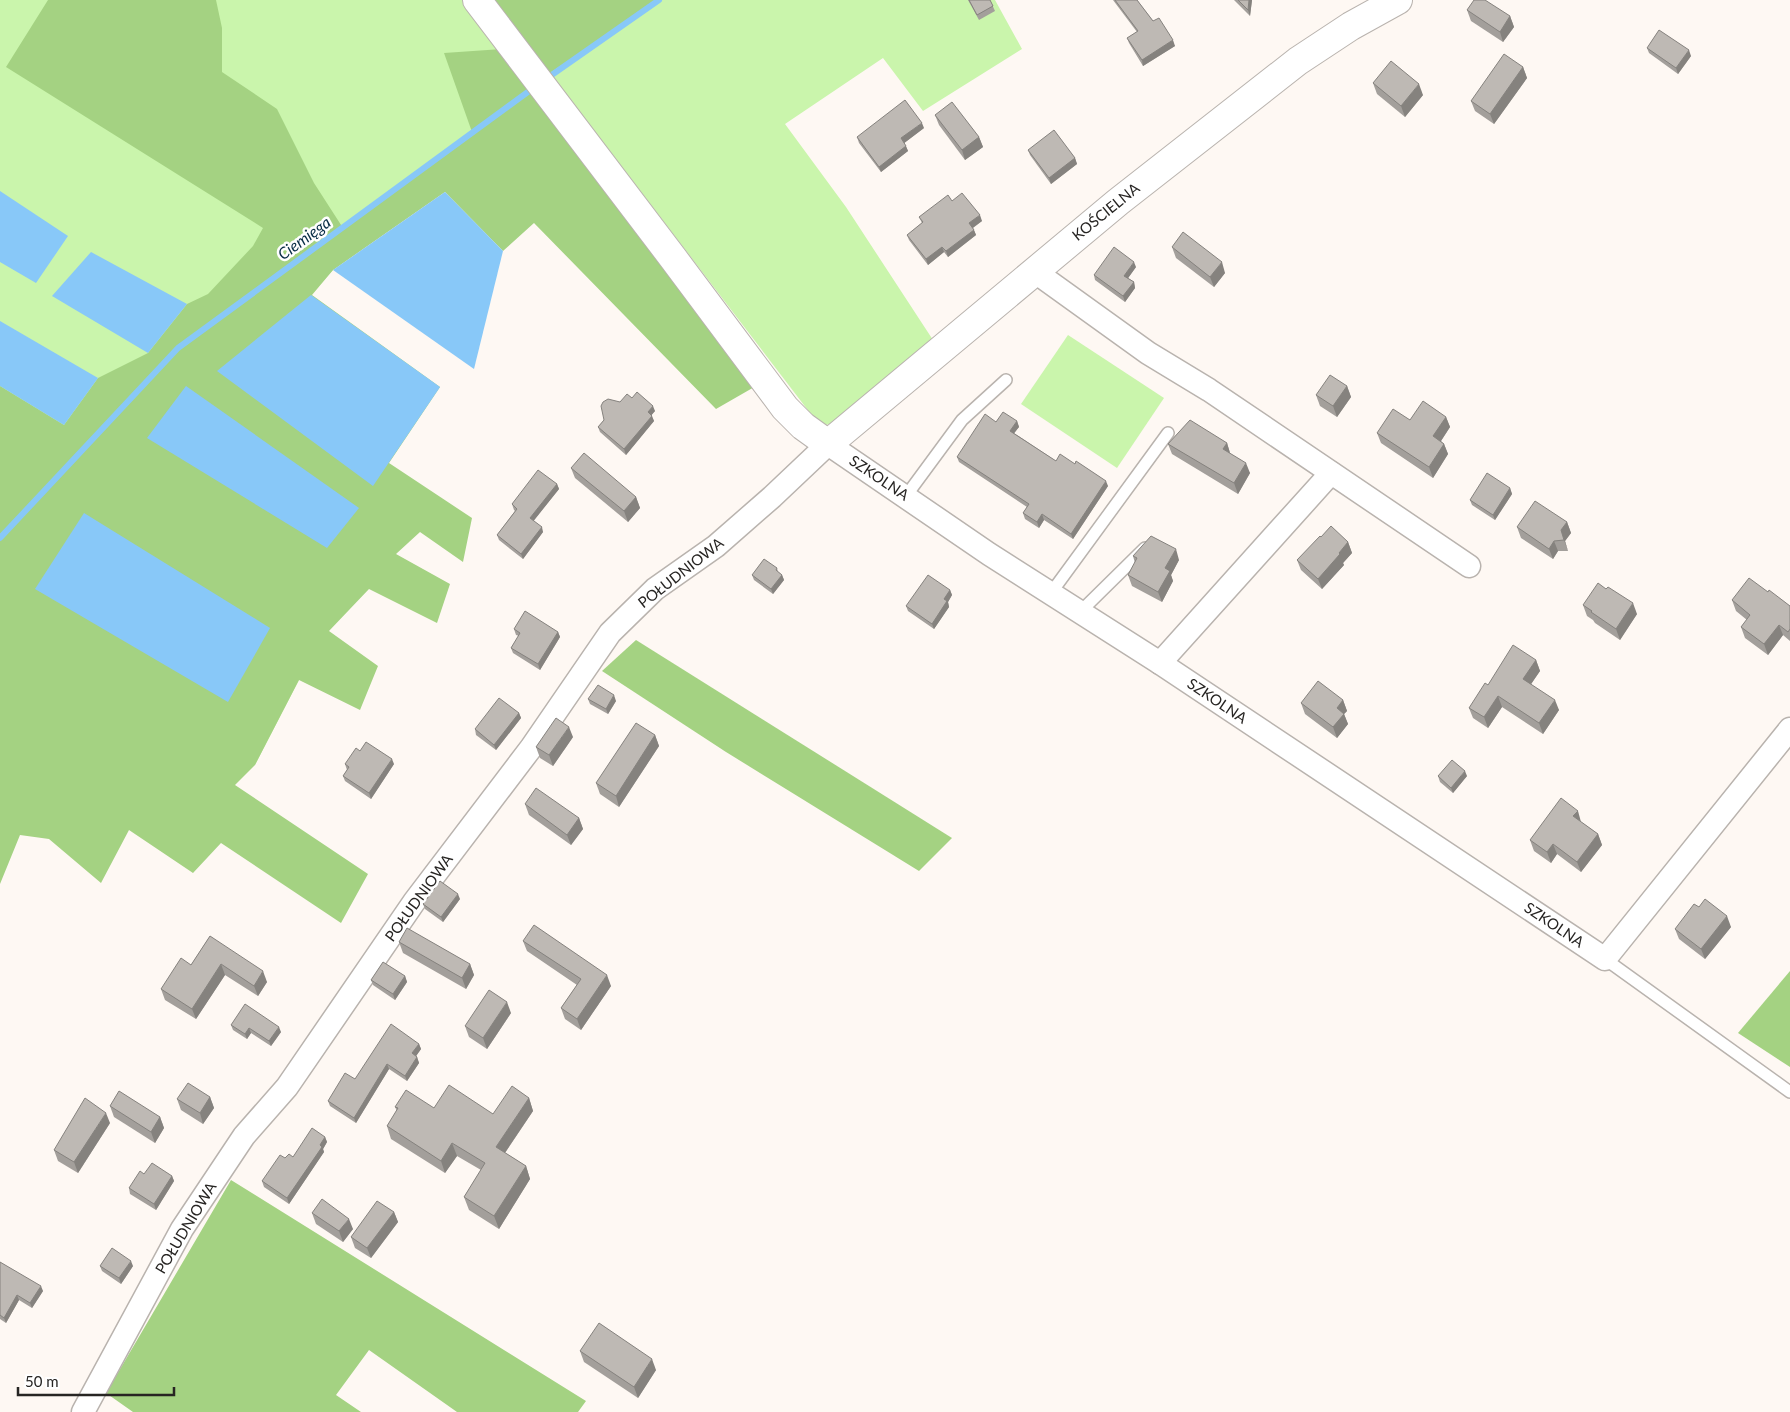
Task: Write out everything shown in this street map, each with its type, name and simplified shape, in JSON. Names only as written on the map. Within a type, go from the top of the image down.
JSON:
[{"type":"street","points":[[477,0],[785,408],[803,426],[828,444]]},
{"type":"street","name":"KOŚCIELNA","points":[[828,444],[1118,202],[1298,61],[1351,26],[1398,0]]},
{"type":"street","points":[[1034,271],[1148,353],[1209,390],[1469,566]]},
{"type":"street","name":"SZKOLNA","points":[[828,444],[989,554],[1160,663],[1605,959]]},
{"type":"street","name":"POŁUDNIOWA","points":[[83,1412],[182,1229],[244,1136],[287,1087],[414,902],[532,748],[610,633],[655,588],[716,546],[828,444]]},
{"type":"street","points":[[1160,663],[1331,473]]},
{"type":"street","points":[[1605,959],[1790,729]]},
{"type":"lane","points":[[906,496],[962,420],[1006,380]]},
{"type":"lane","points":[[1051,593],[1168,432]]},
{"type":"lane","points":[[1080,612],[1148,545]]},
{"type":"lane","name":"SZKOLNA","points":[[1605,959],[1790,1092]]},
{"type":"green space","points":[[0,0],[465,0],[549,116],[333,270],[311,295],[299,680],[255,765],[0,420]]},
{"type":"green space","points":[[48,0],[216,0],[222,28],[222,72],[277,109],[314,183],[343,228],[472,132],[444,53],[502,49],[756,386],[716,409],[534,223],[503,251],[445,192],[333,270],[312,295],[440,387],[389,463],[472,518],[463,562],[420,532],[396,554],[450,584],[437,623],[369,589],[329,631],[378,666],[360,710],[299,680],[255,765],[235,785],[368,874],[341,923],[221,843],[193,873],[129,830],[101,883],[49,839],[20,835],[0,884],[0,386],[64,425],[98,378],[148,353],[187,304],[208,294],[253,246],[263,228],[6,67]]},
{"type":"green space","points":[[491,0],[659,0],[550,73]]},
{"type":"green space","points":[[659,0],[995,0],[1022,49],[923,111],[883,58],[785,124],[846,207],[933,340],[841,422],[820,426],[550,73]]},
{"type":"green space","points":[[1068,335],[1164,398],[1117,468],[1021,404]]},
{"type":"green space","points":[[636,640],[952,838],[919,871],[726,752],[602,671]]},
{"type":"green space","points":[[1790,971],[1790,1067],[1738,1033]]},
{"type":"green space","points":[[231,1180],[586,1401],[578,1412],[457,1412],[369,1350],[336,1395],[361,1412],[133,1412],[106,1393]]},
{"type":"water","points":[[0,191],[68,236],[36,283],[0,262]]},
{"type":"water","points":[[445,192],[503,251],[474,369],[333,270]]},
{"type":"water","points":[[91,252],[187,304],[148,353],[52,296]]},
{"type":"water","points":[[311,295],[440,387],[373,486],[217,371]]},
{"type":"water","points":[[0,321],[98,378],[64,425],[0,386]]},
{"type":"water","points":[[186,386],[359,508],[327,548],[147,438]]},
{"type":"water","points":[[84,513],[270,628],[228,702],[35,589]]},
{"type":"building","points":[[969,0],[990,0],[993,6],[977,15]]},
{"type":"building","points":[[1115,0],[1137,0],[1153,21],[1159,18],[1173,40],[1142,60],[1127,38],[1138,31]]},
{"type":"building","points":[[1238,0],[1249,0],[1248,10]]},
{"type":"building","points":[[1474,0],[1485,0],[1510,16],[1500,32],[1467,10]]},
{"type":"building","points":[[1659,30],[1689,50],[1676,68],[1647,48]]},
{"type":"building","points":[[1504,54],[1523,67],[1490,114],[1471,101]]},
{"type":"building","points":[[1391,61],[1419,84],[1401,106],[1373,83]]},
{"type":"building","points":[[905,100],[922,123],[901,138],[906,146],[879,167],[857,137]]},
{"type":"building","points":[[952,102],[979,137],[962,150],[935,115]]},
{"type":"building","points":[[1054,130],[1075,158],[1049,178],[1028,150]]},
{"type":"building","points":[[962,193],[980,215],[969,223],[974,230],[946,251],[942,247],[926,259],[907,235],[923,222],[919,217],[948,195],[952,201]]},
{"type":"building","points":[[1183,232],[1222,262],[1210,277],[1172,247]]},
{"type":"building","points":[[1114,247],[1134,262],[1124,276],[1134,282],[1123,296],[1094,275]]},
{"type":"building","points":[[1330,375],[1347,386],[1333,406],[1316,395]]},
{"type":"building","points":[[637,392],[653,406],[648,412],[652,416],[624,449],[598,427],[604,420],[601,406],[608,399],[620,402],[627,394],[632,398]]},
{"type":"building","points":[[1423,401],[1446,417],[1433,436],[1444,444],[1429,467],[1377,433],[1393,409],[1410,420]]},
{"type":"building","points":[[1003,412],[1017,421],[1010,431],[1056,461],[1060,454],[1075,464],[1076,461],[1106,481],[1071,534],[1042,514],[1037,522],[1023,513],[1029,504],[957,457],[985,414],[996,422]]},
{"type":"building","points":[[1190,420],[1227,443],[1223,449],[1246,463],[1234,483],[1168,444]]},
{"type":"building","points":[[584,453],[636,497],[624,511],[571,468]]},
{"type":"building","points":[[538,470],[557,484],[530,518],[542,527],[521,554],[497,535],[517,509],[512,504]]},
{"type":"building","points":[[1487,473],[1510,488],[1493,515],[1470,500]]},
{"type":"building","points":[[1535,501],[1567,522],[1561,530],[1564,540],[1554,541],[1549,549],[1517,527]]},
{"type":"building","points":[[1331,526],[1348,542],[1318,579],[1297,560]]},
{"type":"building","points":[[1151,536],[1176,549],[1165,568],[1170,571],[1158,592],[1128,575],[1137,558],[1133,556]]},
{"type":"building","points":[[764,559],[777,568],[776,570],[782,575],[771,589],[752,575]]},
{"type":"building","points":[[928,575],[950,590],[944,599],[947,601],[932,624],[906,606]]},
{"type":"building","points":[[1749,578],[1790,606],[1790,629],[1788,632],[1779,625],[1764,644],[1741,627],[1750,615],[1732,600]]},
{"type":"building","points":[[1598,583],[1633,603],[1616,629],[1583,605]]},
{"type":"building","points":[[525,611],[558,632],[538,664],[511,648],[520,633],[514,629]]},
{"type":"building","points":[[1513,645],[1536,660],[1523,679],[1555,700],[1539,723],[1498,696],[1484,717],[1469,708],[1485,683],[1488,685]]},
{"type":"building","points":[[1318,681],[1343,700],[1337,708],[1344,714],[1333,727],[1301,703]]},
{"type":"building","points":[[598,685],[614,695],[606,709],[588,699]]},
{"type":"building","points":[[499,698],[519,713],[494,745],[475,729]]},
{"type":"building","points":[[556,718],[569,727],[549,755],[536,747]]},
{"type":"building","points":[[636,723],[655,735],[616,796],[596,783]]},
{"type":"building","points":[[366,742],[392,759],[369,793],[343,776],[349,767],[345,764],[356,748],[360,751]]},
{"type":"building","points":[[1452,760],[1465,771],[1451,788],[1438,776]]},
{"type":"building","points":[[536,788],[579,818],[567,835],[525,804]]},
{"type":"building","points":[[1561,798],[1578,811],[1573,816],[1598,834],[1577,862],[1553,844],[1547,852],[1530,840]]},
{"type":"building","points":[[440,881],[458,894],[441,917],[423,904]]},
{"type":"building","points":[[1705,899],[1727,916],[1701,949],[1675,929],[1694,904],[1699,907]]},
{"type":"building","points":[[534,925],[607,975],[577,1019],[561,1008],[581,979],[523,941]]},
{"type":"building","points":[[407,928],[470,964],[462,978],[399,942]]},
{"type":"building","points":[[210,936],[263,971],[254,986],[221,964],[192,1009],[161,989],[181,958],[191,965]]},
{"type":"building","points":[[383,962],[405,976],[393,994],[371,980]]},
{"type":"building","points":[[489,990],[507,1002],[483,1038],[465,1026]]},
{"type":"building","points":[[245,1004],[279,1027],[269,1041],[249,1028],[245,1034],[231,1025]]},
{"type":"building","points":[[391,1024],[419,1044],[412,1053],[417,1057],[405,1076],[387,1064],[354,1118],[328,1101],[345,1073],[355,1079]]},
{"type":"building","points":[[188,1083],[210,1097],[200,1113],[177,1099]]},
{"type":"building","points":[[449,1085],[493,1114],[512,1086],[529,1098],[496,1147],[526,1166],[494,1216],[464,1197],[485,1163],[452,1143],[441,1161],[387,1126],[398,1108],[395,1107],[406,1090],[434,1108]]},
{"type":"building","points":[[119,1091],[160,1117],[151,1132],[110,1106]]},
{"type":"building","points":[[85,1098],[106,1113],[74,1162],[54,1150]]},
{"type":"building","points":[[312,1128],[325,1137],[320,1145],[322,1147],[287,1198],[262,1181],[280,1155],[285,1158],[289,1154],[293,1157]]},
{"type":"building","points":[[152,1163],[172,1176],[154,1204],[129,1188],[140,1171],[144,1174]]},
{"type":"building","points":[[322,1199],[349,1219],[339,1231],[312,1213]]},
{"type":"building","points":[[377,1201],[394,1212],[367,1248],[351,1237]]},
{"type":"building","points":[[112,1248],[131,1261],[119,1278],[100,1266]]},
{"type":"building","points":[[0,1262],[41,1286],[30,1303],[17,1295],[4,1318],[0,1315]]},
{"type":"building","points":[[599,1323],[652,1359],[634,1387],[580,1351]]},
{"type":"waterway","name":"Ciemięga","points":[[546,79],[659,0]]},
{"type":"waterway","name":"Ciemięga","points":[[0,538],[178,348],[536,86]]}]
